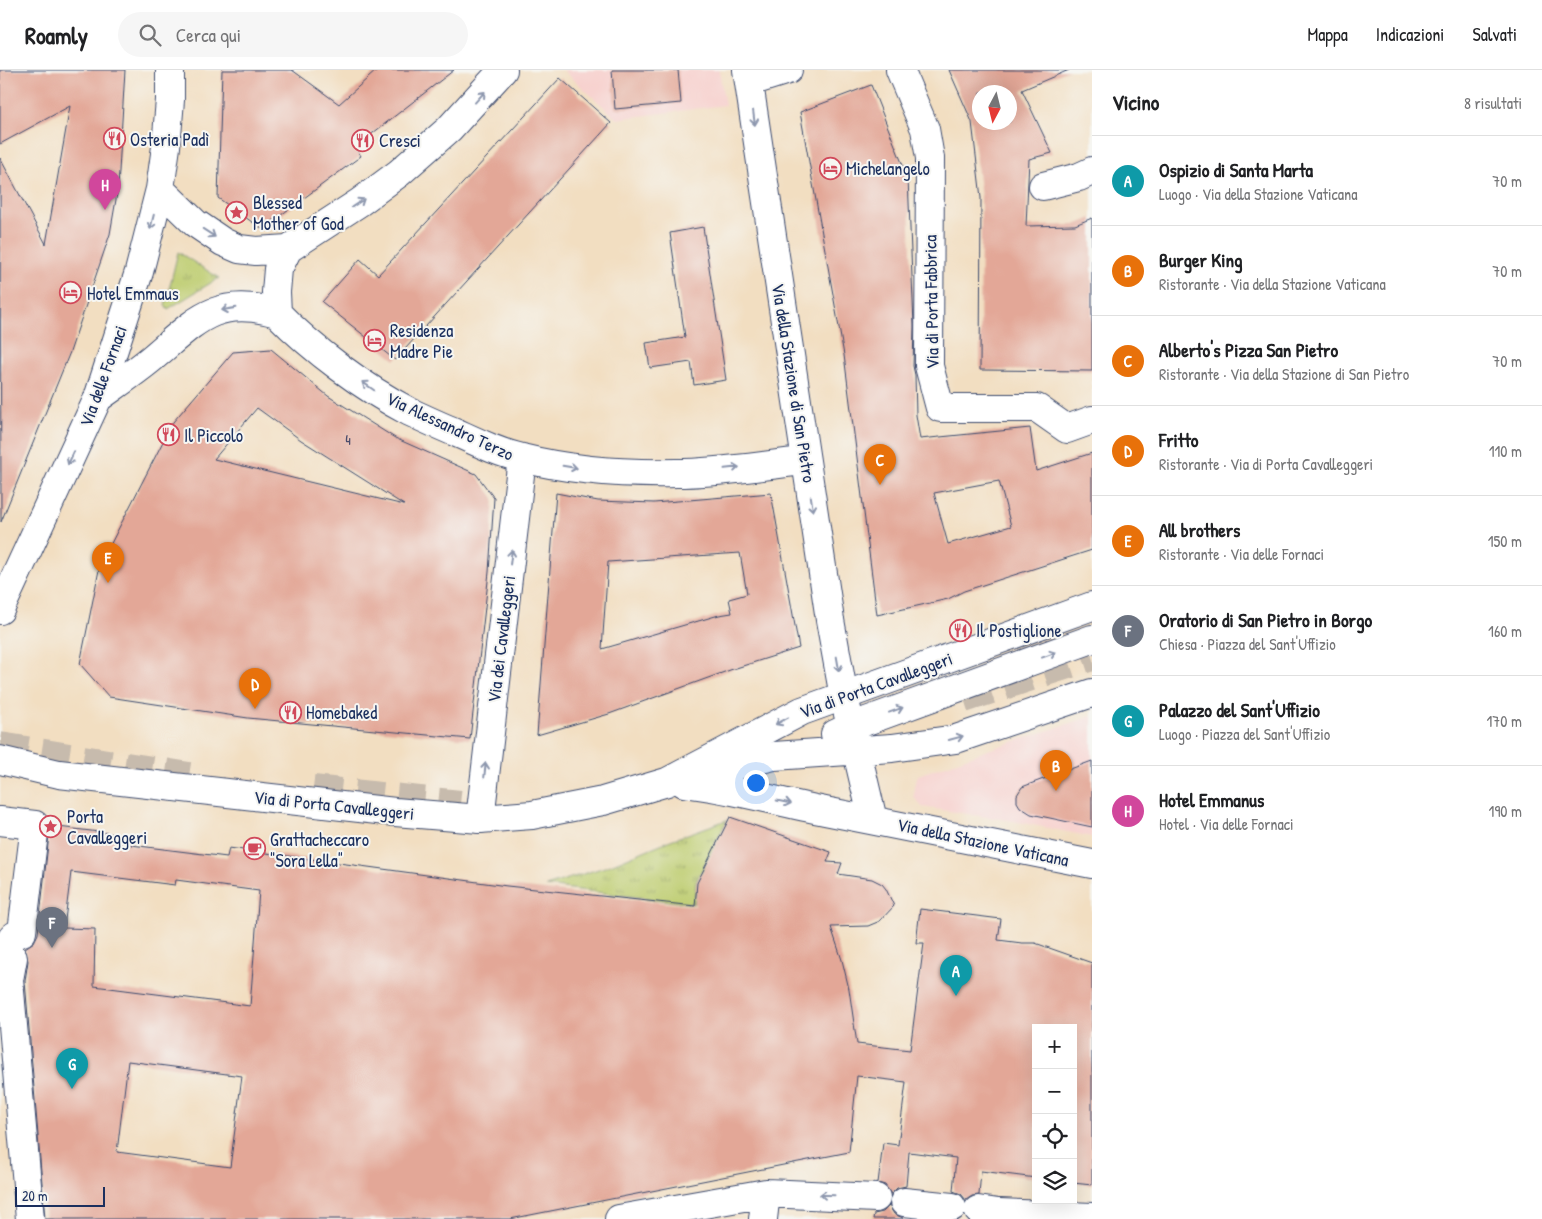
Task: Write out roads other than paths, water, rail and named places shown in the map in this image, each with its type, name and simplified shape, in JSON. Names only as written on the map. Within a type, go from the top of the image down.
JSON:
[{"type":"street","name":"Via delle Fornaci","points":[[0,610],[98,398],[139,272],[160,189],[167,138],[170,70]]},
{"type":"street","points":[[98,398],[150,360],[206,315],[237,307],[262,308],[277,313],[278,269],[288,250],[360,202],[399,173],[449,129],[503,70]]},
{"type":"street","points":[[748,76],[788,70]]},
{"type":"street","name":"Via di Porta Fabbrica","points":[[900,70],[925,129],[930,158],[929,366],[940,408],[1036,408],[1067,429],[1092,420]]},
{"type":"street","name":"Via della Stazione di San Pietro","points":[[748,76],[806,461],[844,696]]},
{"type":"street","points":[[1043,186],[1079,177],[1092,171]]},
{"type":"street","points":[[160,189],[195,223],[223,242],[239,248],[256,251],[288,250]]},
{"type":"street","name":"Via Alessandro Terzo","points":[[277,313],[302,337],[331,360],[398,405],[497,451],[522,458],[587,469],[649,473],[679,473],[806,461]]},
{"type":"street","name":"Via dei Cavalleggeri","points":[[480,819],[522,458]]},
{"type":"street","name":"Via di Porta Cavalleggeri","points":[[667,782],[802,710],[1092,606]]},
{"type":"street","name":"Via di Porta Cavalleggeri","points":[[0,760],[58,774],[385,811],[480,819],[509,818],[564,810],[752,760],[799,754],[853,739],[1092,639]]},
{"type":"street","name":"Via di Porta Cavalleggeri","points":[[853,739],[924,744],[956,739],[1092,693]]},
{"type":"street","name":"Via della Stazione Vaticana","points":[[844,696],[873,820]]},
{"type":"street","name":"Via della Stazione Vaticana","points":[[667,782],[729,789],[824,811],[1092,864]]},
{"type":"street","points":[[0,821],[35,825],[22,932],[12,938],[9,946],[9,952],[13,958],[9,980],[30,1219]]},
{"type":"street","points":[[619,1219],[876,1198]]},
{"type":"street","points":[[904,1202],[998,1213],[1092,1217]]},
{"type":"tunnel","points":[[964,699],[1092,657]]},
{"type":"tunnel","points":[[0,746],[189,776]]},
{"type":"tunnel","points":[[313,789],[460,804]]},
{"type":"place","name":"Osteria Padì","points":[[114,139]]},
{"type":"place","name":"Cresci","points":[[363,140]]},
{"type":"place","name":"Michelangelo","points":[[830,168]]},
{"type":"place","name":"Hotel Emmanus","points":[[105,210]]},
{"type":"place","name":"Blessed Mother of God","points":[[237,212]]},
{"type":"place","name":"Hotel Emmaus","points":[[71,293]]},
{"type":"place","name":"Residenza Madre Pie","points":[[374,340]]},
{"type":"place","name":"Il Piccolo","points":[[168,435]]},
{"type":"place","name":"Alberto's Pizza San Pietro","points":[[880,485]]},
{"type":"place","name":"All brothers","points":[[108,583]]},
{"type":"place","name":"Il Postiglione","points":[[960,630]]},
{"type":"place","name":"Fritto","points":[[255,709]]},
{"type":"place","name":"Homebaked","points":[[290,712]]},
{"type":"place","name":"Burger King","points":[[1056,791]]},
{"type":"place","name":"Porta Cavalleggeri","points":[[51,826]]},
{"type":"place","name":"Grattacheccaro \"Sora Lella\"","points":[[254,849]]},
{"type":"place","name":"Oratorio di San Pietro in Borgo","points":[[52,948]]},
{"type":"place","name":"Ospizio di Santa Marta","points":[[956,996]]},
{"type":"place","name":"Palazzo del Sant'Uffizio","points":[[72,1089]]}]
